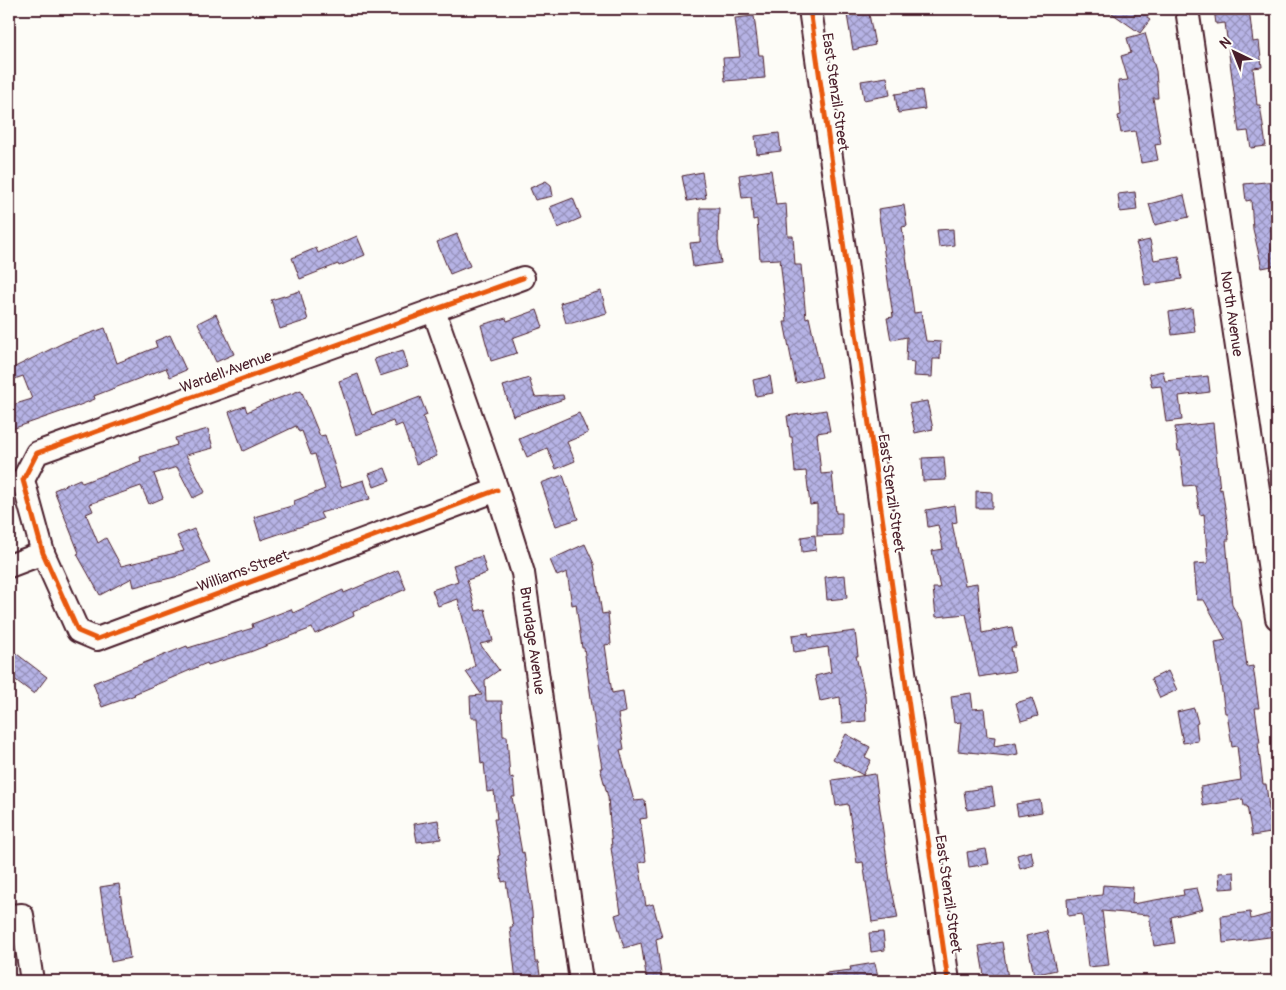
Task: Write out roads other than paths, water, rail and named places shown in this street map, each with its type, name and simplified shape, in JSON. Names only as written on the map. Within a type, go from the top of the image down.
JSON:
[{"type":"street","name":"East Stenzil Street","points":[[810,9],[948,981]]},
{"type":"street","name":"North Avenue","points":[[1187,9],[1277,618]]},
{"type":"street","name":"Wardell Avenue","points":[[44,553],[22,480],[37,453],[523,278]]},
{"type":"street","name":"Brundage Avenue","points":[[434,311],[497,490],[523,573],[580,981]]},
{"type":"street","name":"Williams Street","points":[[44,553],[78,631],[97,639],[497,490]]},
{"type":"street","points":[[9,566],[44,553]]},
{"type":"street","points":[[9,916],[22,914],[32,981]]}]
